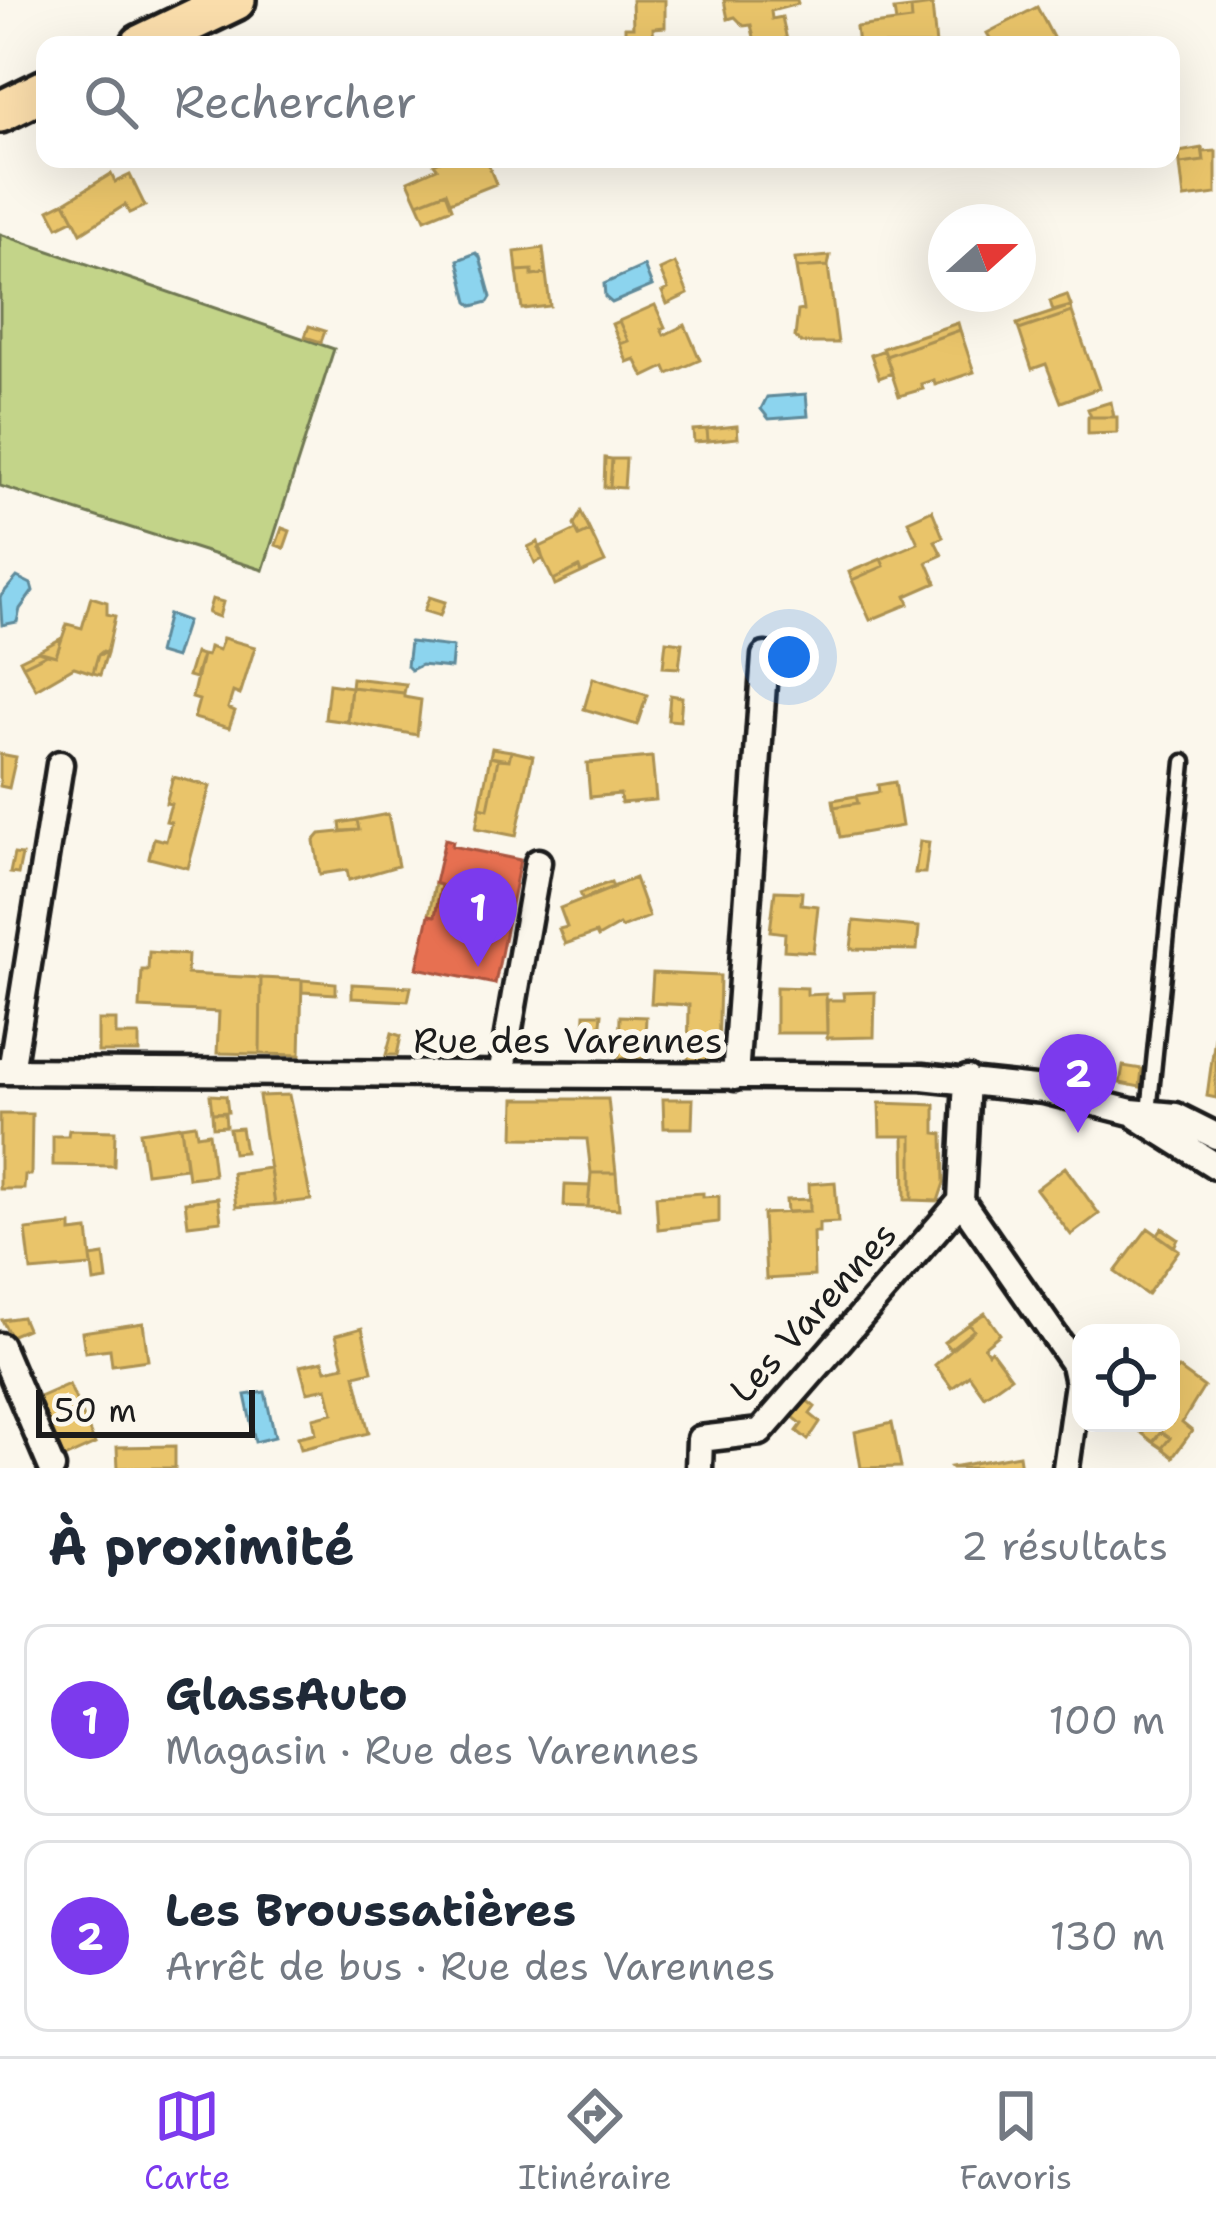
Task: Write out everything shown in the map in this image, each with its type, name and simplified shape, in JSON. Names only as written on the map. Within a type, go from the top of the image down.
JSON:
[{"type":"main road","points":[[160,36],[236,0]]},
{"type":"main road","points":[[0,112],[36,94]]},
{"type":"street","points":[[735,1077],[765,656]]},
{"type":"street","points":[[6,1071],[60,764]]},
{"type":"street","points":[[501,1076],[538,862]]},
{"type":"street","name":"Rue des Varennes","points":[[6,1071],[967,1079],[1044,1090],[1143,1116],[1176,1116],[1216,1136]]},
{"type":"street","points":[[967,1079],[961,1201],[1074,1364],[1078,1383],[1066,1468]]},
{"type":"street","name":"Rue des Varennes","points":[[1143,1116],[1216,1166]]},
{"type":"street","name":"Les Varennes","points":[[699,1468],[700,1438],[760,1432],[961,1201]]},
{"type":"street","points":[[0,1346],[44,1467]]},
{"type":"lane","points":[[1143,1116],[1184,762]]},
{"type":"green space","points":[[0,234],[334,349],[263,570],[0,486]]},
{"type":"water","points":[[476,253],[491,297],[473,306],[458,260]]},
{"type":"water","points":[[644,266],[652,286],[612,303],[605,297],[604,284]]},
{"type":"water","points":[[806,394],[808,416],[769,419],[761,409],[767,397]]},
{"type":"water","points":[[17,577],[31,584],[33,591],[17,622],[2,625],[0,597]]},
{"type":"water","points":[[168,614],[187,621],[175,658],[158,653]]},
{"type":"water","points":[[410,642],[453,647],[451,668],[421,665],[411,670],[407,666]]},
{"type":"water","points":[[265,1392],[275,1437],[255,1442],[245,1395]]},
{"type":"building: Logements","points":[[632,0],[665,0],[665,27],[653,28],[653,36],[576,36],[625,35],[625,27],[633,27]]},
{"type":"building: Logements","points":[[724,0],[797,0],[798,4],[771,11],[772,19],[782,17],[786,36],[754,36],[751,25],[744,26],[735,17],[728,19]]},
{"type":"building: Logements","points":[[932,5],[935,36],[857,36],[856,27],[912,20],[911,8]]},
{"type":"building: Logements","points":[[1037,7],[1052,36],[989,36]]},
{"type":"building: Logements","points":[[911,8],[912,20],[896,22],[894,10]]},
{"type":"building: Logements","points":[[1202,148],[1204,161],[1180,164],[1180,152]]},
{"type":"building: Logements","points":[[1216,151],[1216,194],[1184,198],[1180,164],[1204,161],[1203,152]]},
{"type":"building: Logements","points":[[437,168],[490,168],[496,184],[450,202],[446,192],[418,203],[408,181]]},
{"type":"building: Logements","points":[[111,174],[115,182],[130,175],[145,206],[129,213],[125,205],[81,233],[65,202]]},
{"type":"building: Logements","points":[[446,192],[452,208],[425,219],[418,203]]},
{"type":"building: Logements","points":[[65,202],[74,219],[58,227],[49,210]]},
{"type":"building: Logements","points":[[543,248],[546,274],[517,271],[515,252]]},
{"type":"building: Logements","points":[[830,256],[828,266],[796,268],[795,259]]},
{"type":"building: Logements","points":[[675,263],[688,294],[667,304],[662,292],[668,289],[660,270]]},
{"type":"building: Logements","points":[[828,266],[838,343],[802,343],[795,337],[798,311],[803,310],[796,268]]},
{"type":"building: Logements","points":[[532,270],[532,276],[546,274],[550,306],[522,309],[517,271]]},
{"type":"building: Logements","points":[[1067,295],[1071,306],[1053,311],[1050,301]]},
{"type":"building: Logements","points":[[655,305],[664,335],[685,325],[700,360],[668,374],[665,367],[644,377],[635,359],[627,362],[620,344],[628,341],[619,321]]},
{"type":"building: Logements","points":[[1071,306],[1072,312],[1019,330],[1017,324]]},
{"type":"building: Logements","points":[[1072,312],[1099,388],[1061,402],[1046,364],[1032,369],[1019,330]]},
{"type":"building: Logements","points":[[619,321],[628,341],[620,344],[612,324]]},
{"type":"building: Logements","points":[[958,323],[960,330],[886,356],[883,348]]},
{"type":"building: Logements","points":[[309,326],[325,331],[321,342],[305,337]]},
{"type":"building: Logements","points":[[960,330],[974,372],[935,385],[934,380],[921,384],[923,389],[899,396],[886,356]]},
{"type":"building: Logements","points":[[884,350],[892,373],[879,378],[871,355]]},
{"type":"building: Logements","points":[[1111,402],[1114,417],[1091,417],[1088,409]]},
{"type":"building: Logements","points":[[1088,417],[1117,417],[1117,433],[1088,434]]},
{"type":"building: Logements","points":[[737,426],[738,438],[708,441],[707,429]]},
{"type":"building: Logements","points":[[707,429],[708,441],[694,442],[693,430]]},
{"type":"building: Logements","points":[[605,458],[612,459],[610,487],[604,487]]},
{"type":"building: Logements","points":[[612,459],[626,459],[624,488],[610,487]]},
{"type":"building: Logements","points":[[932,510],[943,537],[935,541],[942,555],[927,562],[936,583],[906,596],[909,604],[870,620],[852,580],[884,566],[881,559],[918,543],[908,521]]},
{"type":"building: Logements","points":[[581,512],[590,531],[579,536],[574,525]]},
{"type":"building: Logements","points":[[282,528],[290,531],[284,548],[276,545]]},
{"type":"building: Logements","points":[[576,530],[579,536],[590,531],[605,562],[581,573],[579,567],[553,580],[538,548]]},
{"type":"building: Logements","points":[[538,542],[543,559],[535,563],[528,547]]},
{"type":"building: Logements","points":[[881,559],[884,566],[852,580],[849,572]]},
{"type":"building: Logements","points":[[579,567],[581,573],[555,585],[553,580]]},
{"type":"building: Logements","points":[[91,597],[107,602],[107,614],[115,616],[107,653],[98,655],[93,673],[74,667],[36,689],[23,666],[47,654],[56,656],[67,624],[82,628]]},
{"type":"building: Logements","points":[[429,597],[445,602],[440,616],[424,611]]},
{"type":"building: Logements","points":[[212,599],[223,602],[219,617],[208,613]]},
{"type":"building: Logements","points":[[62,638],[56,656],[38,651]]},
{"type":"building: Logements","points":[[223,638],[255,647],[240,695],[233,692],[228,708],[235,711],[229,728],[194,718],[199,700],[192,698],[202,655],[207,656],[209,647],[219,650]]},
{"type":"building: Logements","points":[[666,641],[682,643],[679,668],[663,667]]},
{"type":"building: Logements","points":[[38,651],[47,654],[23,666],[20,660]]},
{"type":"building: Logements","points":[[103,651],[107,653],[100,675],[93,673]]},
{"type":"building: Logements","points":[[195,653],[202,655],[195,678],[188,676]]},
{"type":"building: Logements","points":[[352,678],[406,684],[404,693],[351,687]]},
{"type":"building: Logements","points":[[593,678],[647,695],[637,725],[584,709]]},
{"type":"building: Logements","points":[[329,684],[351,687],[348,722],[325,719]]},
{"type":"building: Logements","points":[[351,687],[404,693],[404,697],[421,700],[417,735],[347,722]]},
{"type":"building: Logements","points":[[670,695],[682,697],[680,721],[668,720]]},
{"type":"building: Logements","points":[[492,748],[511,751],[509,760],[490,757]]},
{"type":"building: Logements","points":[[511,751],[533,756],[516,836],[476,828],[480,807],[488,809],[498,759],[509,760]]},
{"type":"building: Logements","points":[[0,754],[16,757],[9,788],[0,786]]},
{"type":"building: Logements","points":[[490,757],[498,759],[488,809],[480,807]]},
{"type":"building: Logements","points":[[652,757],[656,800],[621,803],[620,794],[590,797],[587,763]]},
{"type":"building: Logements","points":[[173,777],[210,786],[188,868],[149,858],[154,838],[166,841],[171,804],[166,803]]},
{"type":"building: Logements","points":[[895,782],[902,826],[840,837],[834,807],[858,803],[856,796],[879,792],[878,785]]},
{"type":"building: Logements","points":[[856,796],[858,803],[834,807],[833,800]]},
{"type":"building: Logements","points":[[388,814],[398,866],[349,880],[347,870],[320,874],[314,841],[320,834],[359,830],[357,820]]},
{"type":"building: Logements","points":[[357,820],[359,830],[341,831],[340,823]]},
{"type":"building: Logements","points":[[920,841],[929,842],[925,873],[915,873]]},
{"type":"building: Logements","points":[[14,854],[22,855],[18,874],[10,873]]},
{"type":"building: Logements","points":[[635,878],[649,917],[565,944],[559,929],[567,927],[560,908]]},
{"type":"building: Logements","points":[[611,882],[613,888],[583,900],[580,893]]},
{"type":"building: Logements","points":[[435,883],[441,885],[435,916],[429,915]]},
{"type":"building: Logements","points":[[775,891],[802,892],[801,904],[818,906],[813,952],[784,950],[785,933],[770,931]]},
{"type":"building: Logements","points":[[854,921],[919,927],[917,950],[851,949]]},
{"type":"building: Logements","points":[[149,952],[188,955],[187,974],[261,978],[260,1054],[217,1053],[219,1012],[140,1008],[142,970],[148,970]]},
{"type":"building: Logements","points":[[653,973],[720,976],[718,1061],[688,1060],[689,1005],[651,1003]]},
{"type":"building: Logements","points":[[261,978],[302,980],[300,1055],[260,1054]]},
{"type":"building: Logements","points":[[302,980],[336,983],[336,994],[302,992]]},
{"type":"building: Logements","points":[[352,984],[411,987],[408,1001],[352,998]]},
{"type":"building: Logements","points":[[776,987],[807,988],[807,995],[826,994],[827,1033],[776,1033]]},
{"type":"building: Logements","points":[[875,992],[874,1037],[827,1038],[827,1000],[844,1000],[843,993]]},
{"type":"building: Logements","points":[[585,1014],[602,1014],[600,1033],[584,1033]]},
{"type":"building: Logements","points":[[620,1016],[646,1017],[644,1059],[619,1058]]},
{"type":"building: Logements","points":[[98,1020],[116,1020],[116,1035],[139,1035],[139,1052],[98,1052]]},
{"type":"building: Logements","points":[[392,1033],[401,1036],[397,1055],[386,1055]]},
{"type":"building: Logements","points":[[1216,1037],[1216,1098],[1207,1096]]},
{"type":"building: Logements","points":[[1123,1066],[1142,1069],[1140,1087],[1120,1083]]},
{"type":"building: Logements","points":[[210,1095],[226,1096],[228,1112],[212,1113]]},
{"type":"building: Logements","points":[[289,1095],[311,1200],[275,1204],[259,1096]]},
{"type":"building: Logements","points":[[515,1099],[608,1099],[616,1173],[591,1173],[587,1139],[514,1138]]},
{"type":"building: Logements","points":[[663,1099],[693,1099],[692,1128],[664,1128]]},
{"type":"building: Logements","points":[[879,1103],[935,1105],[935,1133],[943,1134],[944,1183],[938,1201],[912,1200],[912,1136],[880,1136]]},
{"type":"building: Logements","points":[[212,1113],[225,1113],[226,1126],[213,1127]]},
{"type":"building: Logements","points":[[0,1114],[32,1114],[31,1175],[25,1175],[24,1189],[0,1189]]},
{"type":"building: Logements","points":[[195,1124],[197,1135],[209,1133],[214,1175],[188,1178],[181,1126]]},
{"type":"building: Logements","points":[[181,1126],[186,1168],[146,1173],[140,1132]]},
{"type":"building: Logements","points":[[241,1128],[245,1152],[233,1153],[229,1129]]},
{"type":"building: Logements","points":[[69,1130],[115,1131],[114,1166],[53,1165],[53,1136],[68,1136]]},
{"type":"building: Logements","points":[[904,1136],[912,1136],[912,1200],[905,1200]]},
{"type":"building: Logements","points":[[1065,1167],[1099,1214],[1071,1235],[1036,1189]]},
{"type":"building: Logements","points":[[270,1168],[275,1204],[236,1207],[232,1173]]},
{"type":"building: Logements","points":[[591,1173],[616,1173],[619,1209],[588,1207]]},
{"type":"building: Logements","points":[[835,1182],[838,1222],[819,1223],[819,1232],[813,1232],[814,1276],[766,1279],[763,1214],[810,1211],[809,1184]]},
{"type":"building: Logements","points":[[565,1185],[590,1186],[588,1207],[564,1206]]},
{"type":"building: Logements","points":[[703,1193],[703,1197],[719,1196],[719,1222],[658,1229],[656,1196]]},
{"type":"building: Logements","points":[[218,1198],[221,1221],[188,1225],[185,1202]]},
{"type":"building: Logements","points":[[810,1199],[810,1211],[787,1212],[786,1200]]},
{"type":"building: Logements","points":[[71,1225],[71,1232],[88,1230],[92,1266],[31,1271],[26,1230]]},
{"type":"building: Logements","points":[[1148,1228],[1179,1250],[1147,1295],[1115,1272]]},
{"type":"building: Logements","points":[[1162,1228],[1178,1239],[1174,1247],[1157,1235]]},
{"type":"building: Logements","points":[[104,1255],[107,1280],[94,1282],[91,1257]]},
{"type":"building: Logements","points":[[985,1313],[1000,1334],[984,1347],[1011,1377],[984,1396],[969,1375],[952,1388],[935,1365],[974,1330],[969,1324]]},
{"type":"building: Logements","points":[[22,1317],[27,1329],[10,1336],[2,1320]]},
{"type":"building: Logements","points":[[143,1323],[148,1360],[112,1365],[110,1349],[85,1352],[82,1332]]},
{"type":"building: Logements","points":[[969,1324],[974,1330],[950,1349],[944,1342]]},
{"type":"building: Logements","points":[[362,1328],[372,1371],[355,1375],[369,1433],[301,1449],[298,1437],[316,1433],[313,1418],[333,1413],[327,1388],[307,1392],[300,1366],[323,1361],[326,1370],[344,1366],[336,1335]]},
{"type":"building: Logements","points":[[1180,1369],[1204,1387],[1182,1423],[1192,1431],[1173,1457],[1162,1448],[1170,1438],[1161,1432],[1180,1432]]},
{"type":"building: Logements","points":[[69,1384],[95,1444],[64,1458],[37,1398]]},
{"type":"building: Logements","points":[[805,1399],[815,1407],[810,1414],[820,1422],[808,1440],[797,1431],[802,1424],[792,1416]]},
{"type":"building: Logements","points":[[892,1423],[901,1467],[861,1468],[855,1432]]},
{"type":"building: Logements","points":[[1140,1432],[1161,1432],[1153,1442]]},
{"type":"building: Logements","points":[[1161,1432],[1170,1438],[1162,1448],[1153,1442]]},
{"type":"building: Logements","points":[[175,1446],[175,1468],[118,1468],[117,1447]]},
{"type":"building: Logements","points":[[1019,1455],[1021,1468],[951,1467]]},
{"type":"building: Commerces","points":[[445,839],[453,841],[452,846],[520,860],[495,984],[417,968],[429,915],[435,916],[441,885],[435,883]]},
{"type":"place","name":"GlassAuto","points":[[478,967]]},
{"type":"place","name":"Les Broussatières","points":[[1078,1133]]}]
